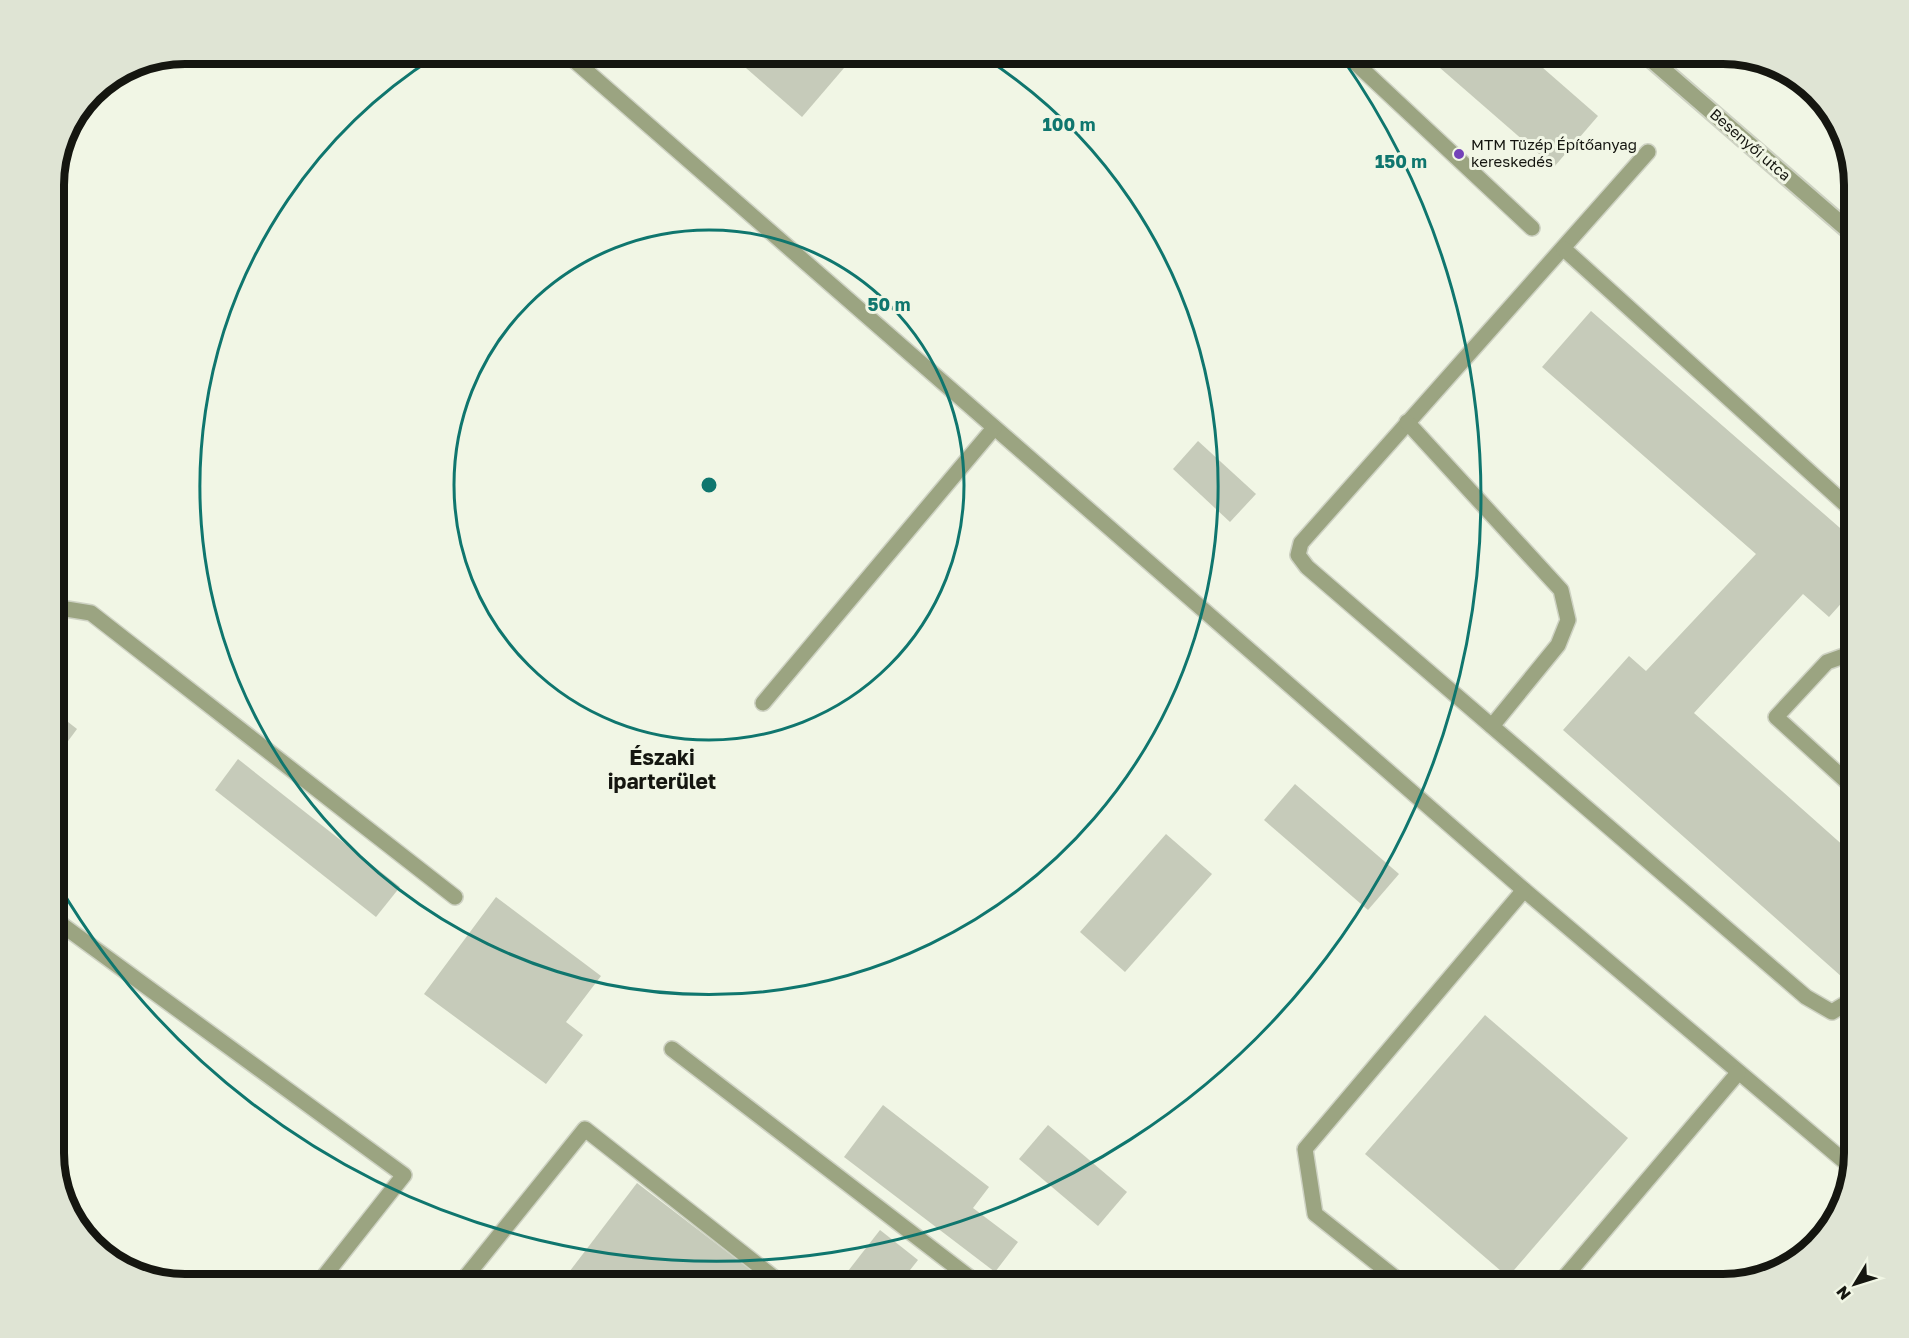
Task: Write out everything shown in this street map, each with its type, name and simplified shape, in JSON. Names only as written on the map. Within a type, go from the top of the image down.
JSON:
[{"type":"street","name":"Besenyői utca","points":[[1657,64],[1844,226]]},
{"type":"lane","points":[[1357,64],[1532,228]]},
{"type":"lane","points":[[579,65],[1524,890],[1844,1161]]},
{"type":"lane","points":[[1648,152],[1564,249],[1407,422],[1302,543],[1298,555],[1307,567],[1806,997],[1832,1012],[1844,1005]]},
{"type":"lane","points":[[1564,249],[1844,503]]},
{"type":"lane","points":[[1407,422],[1561,590],[1568,620],[1558,645],[1492,726]]},
{"type":"lane","points":[[763,703],[994,428]]},
{"type":"lane","points":[[65,609],[91,613],[455,897]]},
{"type":"lane","points":[[1844,656],[1827,662],[1776,717],[1844,779]]},
{"type":"lane","points":[[1390,1274],[1314,1214],[1305,1149],[1524,890]]},
{"type":"lane","points":[[65,927],[404,1175],[326,1274]]},
{"type":"lane","points":[[672,1049],[965,1274]]},
{"type":"lane","points":[[1567,1274],[1738,1073]]},
{"type":"lane","points":[[468,1274],[585,1129],[769,1274]]},
{"type":"building","points":[[1436,64],[1539,64],[1598,116],[1554,167]]},
{"type":"building","points":[[742,65],[840,65],[844,68],[802,117]]},
{"type":"building","points":[[1591,311],[1844,531],[1844,600],[1829,617],[1803,594],[1694,713],[1844,846],[1844,975],[1842,977],[1563,730],[1629,656],[1646,671],[1756,554],[1542,367]]},
{"type":"building","points":[[1198,441],[1256,494],[1230,522],[1173,469]]},
{"type":"building","points":[[65,720],[77,729],[65,745]]},
{"type":"building","points":[[238,759],[400,887],[376,917],[215,790]]},
{"type":"building","points":[[1295,784],[1399,874],[1368,910],[1264,820]]},
{"type":"building","points":[[1166,834],[1212,874],[1125,972],[1080,932]]},
{"type":"building","points":[[496,897],[601,976],[566,1022],[583,1035],[546,1084],[424,994]]},
{"type":"building","points":[[1485,1015],[1628,1138],[1511,1274],[1505,1274],[1365,1154]]},
{"type":"building","points":[[883,1105],[989,1187],[973,1208],[1018,1242],[995,1272],[844,1157]]},
{"type":"building","points":[[1048,1125],[1127,1192],[1098,1226],[1019,1159]]},
{"type":"building","points":[[637,1183],[756,1274],[568,1274]]},
{"type":"building","points":[[880,1230],[918,1260],[907,1274],[846,1274]]},
{"type":"place","name":"MTM Tüzép Építőanyag kereskedés","points":[[1459,154]]},
{"type":"district","name":"Északi iparterület","points":[[662,770]]}]
